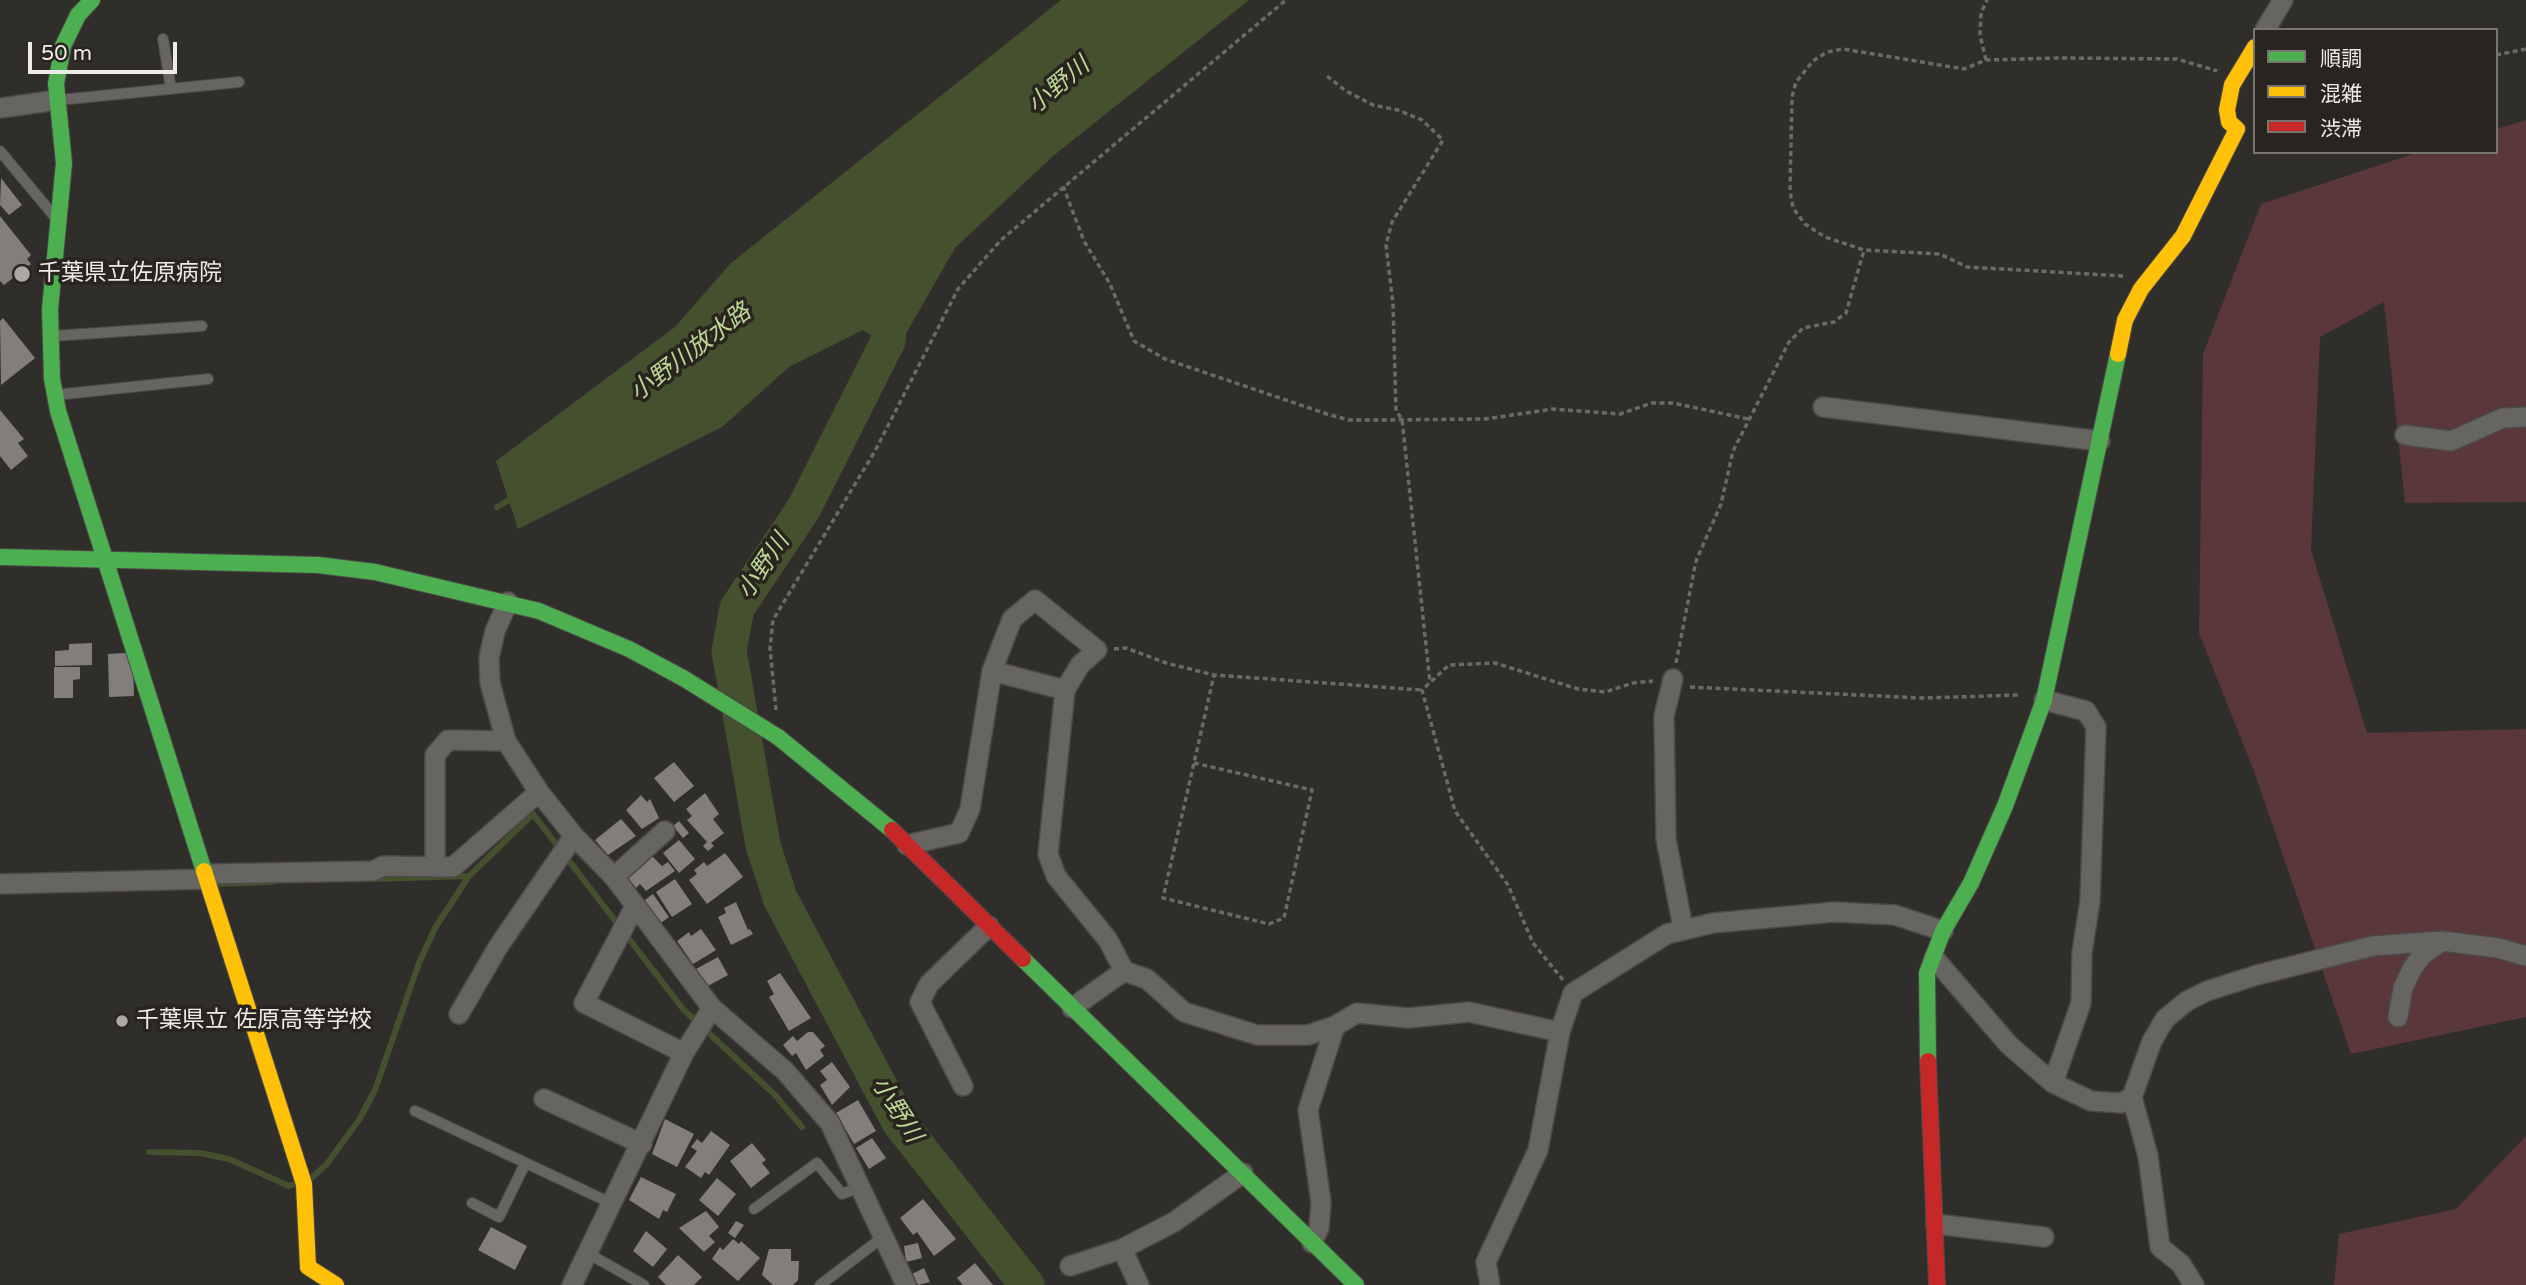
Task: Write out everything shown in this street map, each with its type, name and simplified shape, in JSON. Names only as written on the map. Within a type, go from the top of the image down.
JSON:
[{"type":"street","points":[[92,0],[78,15],[64,46],[56,84],[64,163],[50,336],[55,395],[302,1181],[305,1276],[336,1285]]},
{"type":"street","points":[[2266,28],[2283,0]]},
{"type":"street","points":[[1937,1285],[1925,988],[1943,931],[1971,883],[2005,806],[2044,700],[2125,320],[2141,289],[2183,236],[2237,129],[2229,122],[2227,110],[2232,85],[2253,50]]},
{"type":"street","points":[[0,108],[57,100]]},
{"type":"street","points":[[1824,407],[2100,441]]},
{"type":"street","points":[[2405,435],[2451,441],[2503,418],[2526,416]]},
{"type":"street","points":[[0,556],[106,557],[329,566],[374,572],[539,611],[629,649],[702,689],[778,737],[863,804],[1356,1285]]},
{"type":"street","points":[[907,845],[959,833],[970,810],[992,671],[1013,619],[1035,600],[1097,650],[1080,665],[1065,690],[1048,854],[1056,876],[1108,940],[1124,971],[1147,979],[1184,1012],[1257,1035],[1308,1035],[1335,1026],[1357,1013],[1408,1018],[1469,1012],[1560,1032]]},
{"type":"street","points":[[508,602],[495,631],[489,658],[490,683],[506,741],[539,792],[574,836],[614,877],[712,1008],[785,1071],[830,1123],[906,1285]]},
{"type":"street","points":[[992,671],[1065,690]]},
{"type":"street","points":[[1673,678],[1664,716],[1666,839],[1683,928]]},
{"type":"street","points":[[2044,700],[2086,711],[2096,727],[2090,901],[2082,952],[2081,1003],[2053,1083]]},
{"type":"street","points":[[435,867],[435,755],[448,740],[506,741]]},
{"type":"street","points":[[0,884],[209,880],[373,871],[383,866],[453,867],[539,792]]},
{"type":"street","points":[[614,877],[665,831]]},
{"type":"street","points":[[460,1014],[498,947],[574,836]]},
{"type":"street","points":[[635,906],[583,1003],[684,1053]]},
{"type":"street","points":[[1490,1285],[1486,1262],[1538,1150],[1560,1032],[1573,993],[1667,934],[1683,928],[1834,912],[1895,915],[1943,931]]},
{"type":"street","points":[[963,1086],[920,1002],[929,984],[989,926]]},
{"type":"street","points":[[2398,1017],[2403,988],[2412,969],[2422,955],[2442,941]]},
{"type":"street","points":[[2194,1285],[2181,1264],[2160,1247],[2148,1156],[2132,1097],[2152,1041],[2165,1018],[2187,1001],[2257,975],[2373,946],[2442,941],[2498,948],[2526,956]]},
{"type":"street","points":[[1934,958],[2009,1045],[2053,1083],[2091,1101],[2121,1103],[2132,1097]]},
{"type":"street","points":[[1072,1008],[1124,971]]},
{"type":"street","points":[[572,1285],[613,1205],[684,1053],[712,1008]]},
{"type":"street","points":[[1312,1243],[1319,1227],[1321,1202],[1308,1110],[1335,1026]]},
{"type":"street","points":[[544,1099],[642,1144]]},
{"type":"street","points":[[1070,1266],[1122,1249],[1203,1204],[1243,1173]]},
{"type":"street","points":[[1936,1224],[2044,1237]]},
{"type":"street","points":[[1122,1249],[1139,1285]]},
{"type":"lane","points":[[163,39],[171,89]]},
{"type":"lane","points":[[57,100],[239,82]]},
{"type":"lane","points":[[0,151],[58,222]]},
{"type":"lane","points":[[50,336],[202,326]]},
{"type":"lane","points":[[55,395],[208,379]]},
{"type":"lane","points":[[415,1111],[613,1205]]},
{"type":"lane","points":[[754,1209],[817,1163],[842,1194],[860,1187]]},
{"type":"lane","points":[[472,1203],[499,1217],[525,1164]]},
{"type":"lane","points":[[820,1285],[883,1237]]},
{"type":"lane","points":[[589,1254],[644,1285]]},
{"type":"path","points":[[778,737],[770,648],[772,620],[781,601],[875,451],[958,289],[1001,240],[1286,0]]},
{"type":"path","points":[[1986,60],[1980,35],[1981,13],[1987,0]]},
{"type":"path","points":[[2141,289],[2127,277],[1967,267],[1940,254],[1864,250],[1825,237],[1805,224],[1793,208],[1790,191],[1791,111],[1796,82],[1814,61],[1827,52],[1843,49],[1964,69],[1986,60],[2177,59],[2214,68],[2232,85]]},
{"type":"path","points":[[2498,55],[2526,49]]},
{"type":"path","points":[[1326,76],[1346,92],[1373,105],[1398,110],[1422,120],[1443,140],[1392,222],[1386,245],[1393,304],[1396,411],[1402,419],[1430,683]]},
{"type":"path","points":[[1063,186],[1084,241],[1110,284],[1126,329],[1134,341],[1148,351],[1327,415],[1349,420],[1485,419],[1552,409],[1620,414],[1652,403],[1673,403],[1748,419]]},
{"type":"path","points":[[1673,678],[1696,562],[1721,504],[1733,451],[1788,342],[1803,328],[1834,322],[1846,313],[1864,250]]},
{"type":"path","points":[[1097,650],[1126,648],[1166,663],[1214,675],[1422,690]]},
{"type":"path","points":[[1194,763],[1312,790],[1284,918],[1269,924],[1163,898],[1214,675]]},
{"type":"shaded area","points":[[2526,120],[2526,502],[2405,503],[2384,302],[2320,337],[2311,550],[2367,733],[2526,729],[2526,1017],[2351,1054],[2255,774],[2199,633],[2203,354],[2261,204],[2413,154],[2498,154],[2498,128]]},
{"type":"shaded area","points":[[2526,1136],[2526,1285],[2334,1285],[2339,1234],[2456,1209]]},
{"type":"water","points":[[1061,0],[1249,0],[1053,156],[955,248],[896,351],[863,330],[789,367],[722,427],[518,529],[496,461],[675,327],[731,263]]},
{"type":"building","points":[[1,178],[22,205],[9,215],[0,205]]},
{"type":"building","points":[[0,216],[31,255],[27,259],[31,264],[4,285],[0,281]]},
{"type":"building","points":[[3,318],[35,358],[1,385],[0,321]]},
{"type":"building","points":[[0,410],[24,439],[18,443],[28,456],[11,470],[0,456]]},
{"type":"building","points":[[92,643],[92,665],[55,666],[55,651],[69,650],[69,644]]},
{"type":"building","points":[[126,653],[133,665],[134,696],[109,697],[108,654]]},
{"type":"building","points":[[54,667],[80,667],[80,679],[73,680],[73,698],[54,698]]},
{"type":"building","points":[[674,762],[694,786],[674,802],[654,778]]},
{"type":"building","points":[[705,793],[719,814],[713,819],[724,833],[711,843],[714,846],[708,851],[703,846],[707,842],[687,820],[692,816],[686,809]]},
{"type":"building","points":[[641,795],[647,802],[650,799],[659,818],[642,829],[626,810]]},
{"type":"building","points":[[621,819],[636,836],[608,855],[595,840]]},
{"type":"building","points":[[679,821],[689,833],[683,838],[673,826]]},
{"type":"building","points":[[679,840],[695,859],[679,873],[663,853]]},
{"type":"building","points":[[725,853],[743,877],[707,904],[689,880],[697,874],[694,870],[704,862],[707,866]]},
{"type":"building","points":[[650,854],[662,866],[668,862],[675,871],[646,891],[640,884],[636,888],[624,873]]},
{"type":"building","points":[[675,879],[692,904],[672,917],[656,892]]},
{"type":"building","points":[[653,894],[669,917],[658,925],[642,902]]},
{"type":"building","points":[[736,902],[748,930],[753,934],[731,945],[718,917],[726,913],[724,908]]},
{"type":"building","points":[[701,929],[716,950],[693,964],[677,941],[689,932],[691,936]]},
{"type":"building","points":[[718,957],[728,975],[706,987],[696,969]]},
{"type":"building","points":[[780,973],[811,1018],[789,1031],[769,997],[774,994],[767,981]]},
{"type":"building","points":[[808,1032],[813,1032],[825,1046],[820,1050],[824,1056],[806,1070],[796,1053],[792,1056],[783,1045],[793,1036],[797,1041]]},
{"type":"building","points":[[832,1062],[850,1087],[832,1105],[820,1085],[827,1080],[820,1071]]},
{"type":"building","points":[[858,1100],[876,1131],[854,1144],[836,1113]]},
{"type":"building","points":[[665,1119],[694,1134],[677,1167],[652,1154]]},
{"type":"building","points":[[711,1131],[730,1145],[709,1175],[705,1172],[701,1178],[685,1167],[697,1151],[691,1147],[697,1139],[702,1143]]},
{"type":"building","points":[[872,1138],[886,1158],[869,1169],[856,1148]]},
{"type":"building","points":[[752,1143],[766,1160],[762,1163],[770,1173],[751,1188],[730,1161]]},
{"type":"building","points":[[641,1177],[676,1194],[667,1212],[663,1210],[659,1219],[629,1200]]},
{"type":"building","points":[[717,1178],[736,1194],[718,1216],[699,1200]]},
{"type":"building","points":[[923,1199],[956,1239],[934,1256],[917,1232],[913,1235],[900,1218]]},
{"type":"building","points":[[706,1211],[719,1227],[709,1236],[715,1242],[704,1252],[679,1228]]},
{"type":"building","points":[[736,1221],[744,1225],[735,1238],[728,1233]]},
{"type":"building","points":[[491,1227],[527,1246],[515,1270],[478,1250]]},
{"type":"building","points":[[646,1231],[667,1249],[653,1267],[633,1251]]},
{"type":"building","points":[[733,1239],[739,1244],[741,1241],[760,1258],[738,1281],[712,1259],[720,1247],[723,1250]]},
{"type":"building","points":[[918,1243],[922,1258],[906,1262],[904,1246]]},
{"type":"building","points":[[769,1249],[791,1249],[791,1261],[799,1261],[798,1280],[793,1285],[773,1285],[762,1275]]},
{"type":"building","points":[[678,1255],[702,1277],[694,1285],[666,1285],[658,1277]]},
{"type":"building","points":[[975,1263],[993,1285],[963,1285],[957,1278]]},
{"type":"building","points":[[924,1268],[930,1282],[918,1285],[912,1274]]},
{"type":"waterway","name":"小野川","points":[[892,300],[888,341],[804,508],[737,608],[729,651],[763,845],[780,898],[899,1122],[1027,1285]]},
{"type":"waterway","name":"小野川放水路","points":[[497,507],[514,497]]},
{"type":"waterway","points":[[373,879],[469,876],[533,814],[683,1009],[775,1095],[802,1127]]},
{"type":"waterway","points":[[309,1180],[326,1165],[359,1120],[375,1090],[419,963],[435,928],[469,876]]},
{"type":"waterway","points":[[215,884],[271,882]]},
{"type":"waterway","points":[[149,1152],[200,1153],[229,1159],[289,1186],[299,1183]]},
{"type":"traffic: fast","points":[[92,0],[78,15],[63,46],[56,84],[64,163],[50,309],[52,379],[58,411],[204,871]]},
{"type":"traffic: fast","points":[[1928,1061],[1927,973],[1943,931],[1971,883],[2005,806],[2044,700],[2118,354]]},
{"type":"traffic: fast","points":[[0,557],[318,565],[375,572],[539,611],[629,649],[683,678],[778,737],[892,830]]},
{"type":"traffic: fast","points":[[1023,959],[1356,1285]]},
{"type":"traffic: slow","points":[[2118,354],[2125,320],[2141,289],[2183,236],[2237,129],[2229,122],[2227,110],[2232,85],[2253,50]]},
{"type":"traffic: slow","points":[[204,871],[304,1184],[308,1267],[336,1285]]},
{"type":"traffic: jam","points":[[892,830],[1023,959]]},
{"type":"traffic: jam","points":[[1928,1061],[1937,1285]]},
{"type":"place","name":"千葉県立佐原病院","points":[[22,274]]},
{"type":"place","name":"千葉県立 佐原高等学校","points":[[122,1021]]}]
